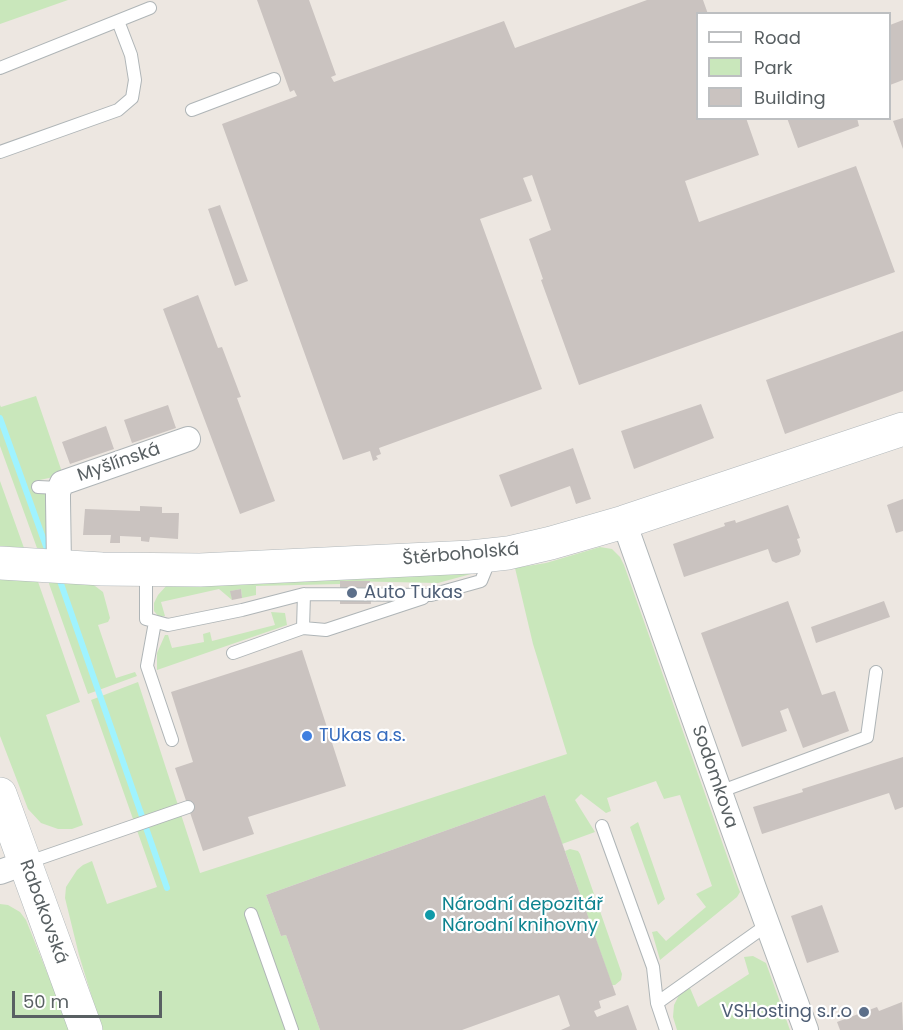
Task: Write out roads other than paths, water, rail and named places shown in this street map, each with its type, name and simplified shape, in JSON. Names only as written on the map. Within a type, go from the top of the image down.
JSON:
[{"type":"street","name":"Štěrboholská","points":[[0,563],[146,570],[200,570],[491,555],[551,543],[624,522],[903,429]]},
{"type":"street","name":"Myšlínská","points":[[59,566],[58,500],[49,487],[188,439]]},
{"type":"street","name":"Sodomkova","points":[[624,522],[806,1030]]},
{"type":"street","name":"Rabakovská","points":[[0,794],[13,868],[86,1030]]},
{"type":"lane","points":[[0,68],[150,8]]},
{"type":"lane","points":[[0,152],[118,110],[132,98],[135,80],[131,55],[118,21]]},
{"type":"lane","points":[[192,110],[274,79]]},
{"type":"lane","points":[[233,653],[303,628],[326,630],[481,581],[491,555]]},
{"type":"lane","points":[[146,570],[146,618],[168,625],[242,610],[304,594],[431,595]]},
{"type":"lane","points":[[303,628],[304,594]]},
{"type":"lane","points":[[155,622],[147,666],[172,740]]},
{"type":"lane","points":[[719,792],[867,738],[876,672]]},
{"type":"lane","points":[[13,868],[188,807]]},
{"type":"lane","points":[[602,826],[653,966],[657,1003],[666,1030]]},
{"type":"lane","points":[[251,914],[292,1030]]},
{"type":"lane","points":[[657,1003],[767,925]]},
{"type":"waterway","points":[[0,418],[47,549]]},
{"type":"waterway","points":[[59,578],[167,888]]},
{"type":"place","name":"Auto Tukas","points":[[352,593]]},
{"type":"place","name":"TUkas a.s.","points":[[307,736]]},
{"type":"place","name":"Národní depozitář Národní knihovny","points":[[430,915]]},
{"type":"place","name":"VSHosting s.r.o","points":[[864,1012]]}]
